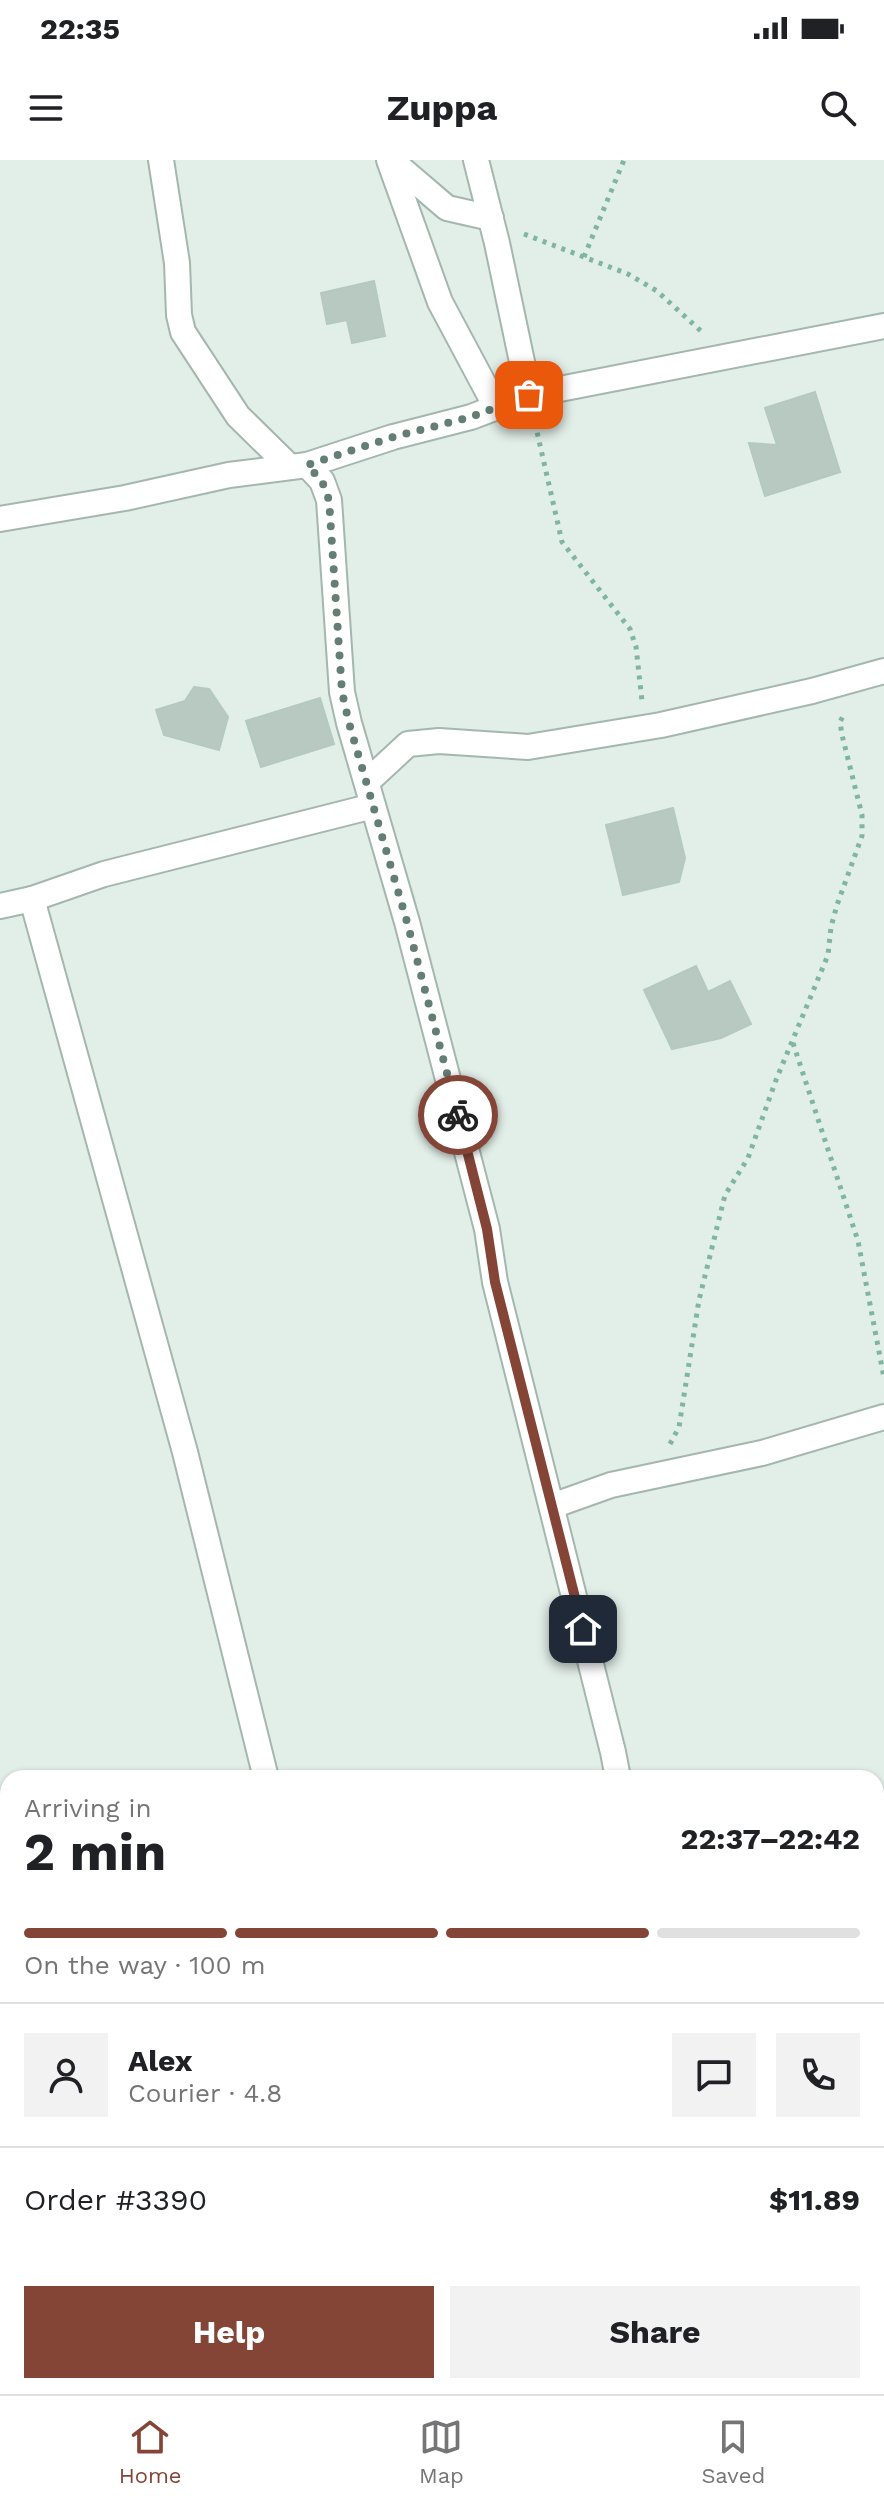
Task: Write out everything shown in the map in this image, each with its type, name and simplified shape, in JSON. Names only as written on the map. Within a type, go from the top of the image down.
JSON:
[{"type":"street","points":[[161,160],[177,263],[179,315],[183,332],[238,416],[298,466],[322,481],[329,500],[342,692],[349,723],[407,922],[487,1229],[495,1282],[616,1770]]},
{"type":"street","points":[[390,160],[440,302],[496,407]]},
{"type":"street","points":[[390,160],[447,208],[491,218]]},
{"type":"street","points":[[476,160],[529,395]]},
{"type":"street","points":[[0,519],[125,498],[229,475],[298,466],[471,417],[529,395],[884,326]]},
{"type":"street","points":[[367,782],[408,744],[439,741],[528,747],[661,725],[812,691],[876,672]]},
{"type":"street","points":[[0,906],[32,899],[104,874],[373,806]]},
{"type":"street","points":[[32,899],[185,1452],[264,1770]]},
{"type":"street","points":[[552,1506],[611,1485],[807,1442],[884,1417]]},
{"type":"path","points":[[584,257],[624,160]]},
{"type":"path","points":[[491,218],[628,274],[657,291],[728,355]]},
{"type":"path","points":[[529,395],[562,542],[630,629],[636,647],[642,701],[661,725]]},
{"type":"path","points":[[656,1477],[679,1427],[699,1300],[725,1195],[748,1158],[776,1080],[828,955],[837,905],[862,836],[862,815],[840,722],[876,672]]},
{"type":"path","points":[[793,1042],[858,1241],[884,1378]]},
{"type":"building","points":[[374,281],[385,336],[352,343],[347,320],[327,324],[321,293]]},
{"type":"building","points":[[815,392],[840,472],[765,496],[749,443],[777,445],[765,408]]},
{"type":"building","points":[[194,687],[209,689],[228,717],[219,750],[164,735],[156,710],[185,701]]},
{"type":"building","points":[[320,698],[334,744],[261,767],[246,721]]},
{"type":"building","points":[[673,808],[685,858],[679,882],[623,895],[606,825]]},
{"type":"building","points":[[696,966],[708,992],[730,981],[751,1024],[721,1038],[672,1049],[644,990]]},
{"type":"way so far","points":[[458,1115],[407,922],[349,723],[342,692],[329,500],[322,481],[307,465],[393,437],[471,417],[529,395]]},
{"type":"route","points":[[458,1115],[487,1229],[495,1282],[583,1629]]}]
